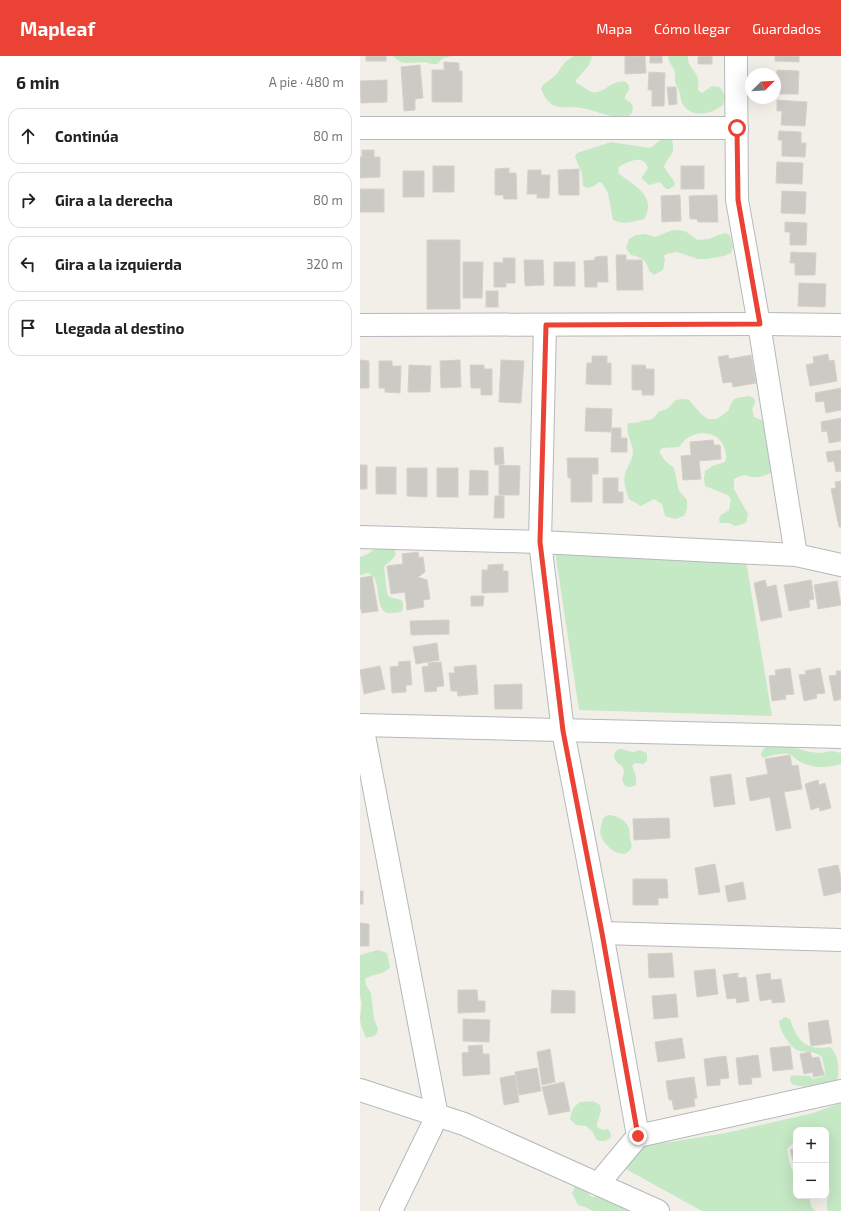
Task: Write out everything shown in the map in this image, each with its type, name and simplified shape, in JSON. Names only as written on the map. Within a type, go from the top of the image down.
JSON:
[{"type":"street","points":[[736,56],[738,200],[760,324],[796,555]]},
{"type":"street","points":[[360,128],[737,128]]},
{"type":"street","points":[[546,325],[540,542],[563,731],[602,933],[638,1136]]},
{"type":"street","points":[[360,326],[841,325]]},
{"type":"street","points":[[360,537],[540,542],[796,555],[841,565]]},
{"type":"street","points":[[391,1211],[437,1116],[361,725],[841,737]]},
{"type":"street","points":[[602,933],[841,940]]},
{"type":"street","points":[[360,1090],[464,1124],[653,1210]]},
{"type":"street","points":[[598,1184],[638,1136],[841,1092]]},
{"type":"green space","points":[[393,56],[453,56],[443,58],[437,64],[431,64],[426,62],[401,62]]},
{"type":"green space","points":[[574,56],[592,57],[589,65],[576,80],[576,83],[588,90],[597,92],[612,84],[626,82],[629,86],[629,90],[625,96],[625,99],[633,106],[632,113],[626,118],[619,118],[587,109],[557,107],[548,101],[541,89],[543,85],[556,75],[565,62]]},
{"type":"green space","points":[[668,56],[688,56],[690,66],[697,77],[698,90],[702,93],[712,86],[720,87],[725,96],[723,105],[713,111],[701,114],[686,108],[681,101],[680,92],[675,82],[675,74]]},
{"type":"green space","points":[[665,139],[672,140],[673,145],[672,152],[664,167],[675,183],[674,186],[666,189],[660,182],[649,185],[642,179],[648,168],[643,161],[631,161],[619,167],[618,173],[637,187],[646,198],[648,211],[644,219],[624,223],[613,220],[608,193],[602,183],[599,182],[588,188],[583,186],[582,173],[575,157],[577,153],[611,142],[650,148]]},
{"type":"green space","points":[[673,230],[685,231],[697,240],[709,239],[726,233],[730,236],[733,247],[731,253],[724,256],[707,259],[698,259],[677,252],[666,254],[664,256],[665,260],[663,270],[654,275],[649,271],[647,264],[643,260],[631,255],[626,248],[629,239],[636,235],[645,234],[655,237]]},
{"type":"green space","points":[[749,396],[755,400],[755,404],[752,408],[754,417],[766,422],[766,442],[772,453],[772,472],[760,477],[744,475],[734,479],[734,489],[748,514],[746,523],[735,526],[729,523],[720,523],[719,519],[721,515],[729,510],[731,499],[728,495],[705,486],[704,479],[705,471],[712,466],[725,462],[726,454],[723,444],[719,439],[709,434],[697,434],[686,439],[679,447],[663,448],[660,450],[660,453],[665,461],[674,468],[679,491],[687,500],[687,509],[684,516],[675,519],[665,516],[662,504],[654,499],[641,506],[629,499],[624,478],[633,453],[627,429],[629,423],[651,420],[658,412],[667,409],[676,400],[683,399],[689,400],[700,413],[708,419],[717,419],[728,411],[733,400]]},
{"type":"green space","points":[[554,544],[745,555],[772,716],[579,710]]},
{"type":"green space","points":[[376,548],[394,548],[396,554],[384,567],[387,593],[389,597],[401,600],[403,602],[403,609],[401,612],[384,612],[380,604],[375,578],[368,573],[360,575],[360,557],[368,554]]},
{"type":"green space","points":[[773,745],[791,747],[810,752],[821,753],[832,751],[841,753],[841,764],[825,767],[814,767],[804,764],[789,754],[776,754],[764,758],[761,756],[764,748]]},
{"type":"green space","points":[[619,749],[631,752],[639,750],[647,753],[647,761],[643,764],[635,763],[632,766],[636,775],[636,785],[630,787],[625,786],[622,780],[624,773],[623,767],[614,757],[615,752]]},
{"type":"green space","points":[[608,815],[621,819],[628,826],[632,846],[626,853],[622,854],[613,850],[606,844],[600,834],[603,818]]},
{"type":"green space","points":[[378,950],[387,953],[390,967],[384,972],[365,979],[366,985],[371,993],[374,1019],[378,1029],[374,1036],[366,1038],[360,1018],[362,1004],[360,995],[360,955]]},
{"type":"green space","points":[[785,1017],[790,1019],[799,1039],[804,1043],[815,1047],[830,1047],[836,1055],[838,1077],[835,1086],[822,1091],[791,1083],[791,1076],[810,1076],[813,1079],[824,1076],[825,1071],[822,1057],[812,1052],[802,1052],[797,1050],[788,1041],[779,1025],[779,1021]]},
{"type":"green space","points":[[581,1102],[594,1102],[600,1106],[601,1109],[597,1127],[602,1130],[608,1129],[611,1134],[610,1139],[600,1141],[596,1139],[593,1132],[586,1126],[576,1125],[570,1119],[573,1109]]},
{"type":"green space","points":[[841,1103],[841,1211],[828,1211],[827,1209],[827,1200],[829,1199],[830,1191],[829,1127],[793,1127],[793,1144],[787,1149],[793,1172],[793,1199],[810,1199],[811,1206],[815,1211],[702,1211],[615,1163],[619,1148],[671,1142],[726,1133],[813,1113]]},
{"type":"green space","points":[[575,1187],[582,1187],[592,1197],[606,1196],[614,1203],[624,1203],[629,1208],[629,1211],[593,1211],[578,1205],[572,1193]]},
{"type":"building","points":[[366,56],[386,56],[386,61],[366,61]]},
{"type":"building","points":[[625,56],[645,56],[646,73],[625,74]]},
{"type":"building","points":[[650,56],[662,56],[662,63],[650,63]]},
{"type":"building","points":[[712,56],[712,64],[698,64],[698,57]]},
{"type":"building","points":[[775,56],[799,56],[799,62],[775,61]]},
{"type":"building","points":[[444,62],[459,63],[459,71],[462,71],[462,102],[432,102],[432,70],[444,70]]},
{"type":"building","points":[[420,65],[423,98],[415,99],[415,110],[404,111],[401,67]]},
{"type":"building","points":[[781,70],[799,71],[798,94],[781,94]]},
{"type":"building","points":[[649,72],[665,73],[664,106],[652,106],[652,90],[648,90]]},
{"type":"building","points":[[387,80],[387,102],[361,103],[360,81]]},
{"type":"building","points":[[667,87],[676,87],[677,104],[669,105]]},
{"type":"building","points":[[781,100],[807,102],[805,126],[781,125],[782,111],[777,111],[777,104],[781,104]]},
{"type":"building","points":[[779,131],[801,132],[801,143],[806,143],[805,157],[782,156],[782,140],[778,140]]},
{"type":"building","points":[[362,150],[374,150],[374,157],[380,157],[380,177],[360,178],[360,157],[362,157]]},
{"type":"building","points":[[777,162],[803,163],[802,184],[776,183]]},
{"type":"building","points":[[433,166],[454,166],[454,192],[433,192]]},
{"type":"building","points":[[681,166],[704,166],[704,189],[681,189]]},
{"type":"building","points":[[509,168],[509,173],[516,173],[517,199],[504,199],[503,195],[495,195],[495,169]]},
{"type":"building","points":[[579,169],[579,195],[559,195],[558,170]]},
{"type":"building","points":[[528,170],[541,170],[541,175],[550,175],[549,198],[537,198],[537,194],[527,194]]},
{"type":"building","points":[[403,171],[424,171],[424,197],[403,197]]},
{"type":"building","points":[[360,189],[384,189],[384,212],[360,212]]},
{"type":"building","points":[[782,191],[806,192],[805,214],[781,213]]},
{"type":"building","points":[[680,195],[681,221],[662,222],[661,196]]},
{"type":"building","points":[[717,195],[718,222],[698,222],[697,219],[690,219],[689,196]]},
{"type":"building","points":[[785,222],[807,223],[806,245],[790,245],[790,232],[785,232]]},
{"type":"building","points":[[427,240],[460,240],[460,309],[427,309]]},
{"type":"building","points":[[791,252],[816,253],[815,275],[795,275],[795,263],[790,263]]},
{"type":"building","points":[[616,255],[626,255],[626,260],[642,260],[643,290],[617,290]]},
{"type":"building","points":[[607,256],[608,282],[597,282],[597,287],[585,287],[584,261],[595,260],[595,257]]},
{"type":"building","points":[[503,258],[515,258],[515,283],[506,283],[506,287],[494,287],[494,262],[503,263]]},
{"type":"building","points":[[524,260],[543,260],[544,285],[525,286]]},
{"type":"building","points":[[463,262],[483,262],[482,298],[463,298]]},
{"type":"building","points":[[554,262],[575,262],[575,286],[554,286]]},
{"type":"building","points":[[799,283],[826,284],[825,307],[798,306]]},
{"type":"building","points":[[486,291],[498,291],[498,307],[486,307]]},
{"type":"building","points":[[828,354],[829,361],[834,360],[837,381],[810,386],[806,365],[814,363],[813,357]]},
{"type":"building","points":[[728,355],[729,359],[751,355],[756,383],[733,387],[732,382],[723,383],[718,357]]},
{"type":"building","points":[[592,356],[607,356],[607,363],[611,363],[611,385],[586,384],[587,363],[592,363]]},
{"type":"building","points":[[360,360],[369,361],[369,388],[360,388]]},
{"type":"building","points":[[460,360],[461,387],[441,388],[440,361]]},
{"type":"building","points":[[501,360],[524,361],[521,403],[499,402]]},
{"type":"building","points":[[379,361],[392,361],[392,366],[401,366],[400,393],[385,392],[385,388],[379,388]]},
{"type":"building","points":[[409,365],[431,366],[430,392],[408,392]]},
{"type":"building","points":[[470,365],[484,365],[484,369],[492,369],[492,395],[481,395],[481,388],[471,388]]},
{"type":"building","points":[[632,365],[645,365],[646,369],[654,369],[654,395],[642,395],[642,390],[632,390]]},
{"type":"building","points":[[841,388],[841,410],[826,413],[824,401],[816,402],[815,393]]},
{"type":"building","points":[[586,408],[612,409],[611,432],[585,431]]},
{"type":"building","points":[[841,418],[841,441],[829,443],[827,431],[822,432],[821,422]]},
{"type":"building","points":[[612,428],[621,428],[621,438],[627,438],[627,452],[611,452]]},
{"type":"building","points":[[713,440],[714,445],[720,445],[721,459],[699,461],[701,479],[683,480],[681,456],[691,455],[690,442]]},
{"type":"building","points":[[503,447],[504,464],[495,465],[494,448]]},
{"type":"building","points":[[841,450],[841,471],[836,472],[834,461],[828,462],[826,452]]},
{"type":"building","points":[[567,458],[598,458],[598,474],[592,474],[592,502],[571,502],[571,478],[568,478]]},
{"type":"building","points":[[360,465],[367,465],[367,489],[360,489]]},
{"type":"building","points":[[499,465],[520,466],[519,495],[499,495]]},
{"type":"building","points":[[376,467],[396,467],[396,494],[376,494]]},
{"type":"building","points":[[407,468],[427,468],[427,497],[407,496]]},
{"type":"building","points":[[437,468],[458,468],[458,497],[437,497]]},
{"type":"building","points":[[470,470],[488,471],[488,495],[469,495]]},
{"type":"building","points":[[603,478],[618,478],[618,492],[623,492],[623,503],[603,503]]},
{"type":"building","points":[[841,481],[841,527],[839,527],[831,489],[836,488],[835,482]]},
{"type":"building","points":[[495,496],[504,496],[504,518],[494,518]]},
{"type":"building","points":[[418,552],[419,558],[423,557],[425,572],[418,577],[427,580],[430,599],[423,600],[424,607],[407,610],[405,592],[391,594],[387,566],[403,564],[402,554]]},
{"type":"building","points":[[503,564],[503,571],[508,571],[508,592],[482,593],[482,570],[488,570],[488,565]]},
{"type":"building","points":[[372,576],[378,611],[362,613],[360,609],[360,578]]},
{"type":"building","points":[[765,580],[767,587],[776,585],[782,617],[761,621],[754,583]]},
{"type":"building","points":[[811,580],[814,599],[809,600],[810,607],[789,611],[784,585]]},
{"type":"building","points":[[837,581],[841,605],[818,609],[814,585]]},
{"type":"building","points":[[471,596],[484,596],[483,606],[471,606]]},
{"type":"building","points":[[449,620],[449,634],[411,635],[410,621]]},
{"type":"building","points":[[437,643],[439,660],[416,664],[413,647]]},
{"type":"building","points":[[410,661],[412,685],[406,685],[406,692],[392,693],[390,667],[399,666],[398,662]]},
{"type":"building","points":[[441,662],[444,686],[436,687],[437,691],[425,692],[422,667],[429,666],[428,663]]},
{"type":"building","points":[[476,665],[478,694],[458,696],[457,691],[451,691],[449,673],[455,673],[454,667]]},
{"type":"building","points":[[380,666],[385,689],[364,694],[360,670]]},
{"type":"building","points":[[790,668],[794,694],[785,695],[786,699],[772,701],[769,676],[776,675],[775,670]]},
{"type":"building","points":[[820,668],[825,693],[816,694],[817,698],[804,701],[799,675],[806,674],[805,671]]},
{"type":"building","points":[[836,671],[841,671],[841,699],[834,701],[829,676],[837,675]]},
{"type":"building","points":[[522,684],[522,709],[495,709],[494,685]]},
{"type":"building","points":[[790,755],[792,766],[798,765],[802,789],[784,792],[791,828],[776,831],[770,797],[750,801],[746,778],[768,774],[765,759]]},
{"type":"building","points":[[731,774],[735,804],[714,807],[710,777]]},
{"type":"building","points":[[818,780],[819,785],[825,783],[831,808],[820,811],[819,807],[811,810],[805,784]]},
{"type":"building","points":[[669,818],[670,838],[634,840],[633,819]]},
{"type":"building","points":[[715,864],[720,892],[699,895],[695,868]]},
{"type":"building","points":[[838,865],[841,878],[841,892],[824,896],[818,869]]},
{"type":"building","points":[[633,879],[667,879],[668,898],[658,898],[658,905],[633,905]]},
{"type":"building","points":[[743,882],[746,899],[728,902],[725,886]]},
{"type":"building","points":[[360,891],[363,891],[363,904],[360,904]]},
{"type":"building","points":[[360,923],[369,924],[369,946],[360,946]]},
{"type":"building","points":[[672,953],[674,977],[649,978],[648,954]]},
{"type":"building","points":[[715,969],[718,994],[697,997],[694,971]]},
{"type":"building","points":[[738,973],[738,978],[746,977],[749,1001],[737,1003],[736,998],[727,999],[723,975]]},
{"type":"building","points":[[770,973],[771,980],[781,979],[785,1002],[772,1003],[772,999],[760,1001],[756,975]]},
{"type":"building","points":[[458,990],[477,990],[478,1001],[485,1001],[485,1012],[458,1013]]},
{"type":"building","points":[[552,990],[575,991],[575,1013],[551,1013]]},
{"type":"building","points":[[676,994],[678,1017],[654,1019],[652,996]]},
{"type":"building","points":[[463,1019],[490,1020],[489,1042],[463,1041]]},
{"type":"building","points":[[828,1020],[832,1043],[811,1046],[808,1023]]},
{"type":"building","points":[[682,1038],[685,1058],[658,1062],[655,1042]]},
{"type":"building","points":[[482,1045],[483,1054],[489,1054],[490,1074],[463,1076],[462,1053],[469,1052],[468,1046]]},
{"type":"building","points":[[790,1046],[793,1069],[773,1071],[770,1048]]},
{"type":"building","points":[[550,1049],[555,1082],[542,1085],[537,1052]]},
{"type":"building","points":[[810,1052],[812,1058],[819,1057],[824,1075],[813,1077],[813,1072],[804,1074],[800,1054]]},
{"type":"building","points":[[758,1055],[761,1077],[751,1078],[752,1084],[739,1085],[736,1058]]},
{"type":"building","points":[[726,1056],[729,1078],[720,1079],[720,1085],[707,1086],[704,1059]]},
{"type":"building","points":[[537,1068],[541,1091],[519,1095],[515,1072]]},
{"type":"building","points":[[515,1075],[519,1102],[504,1105],[500,1078]]},
{"type":"building","points":[[694,1077],[697,1098],[694,1099],[695,1106],[674,1110],[672,1100],[669,1100],[666,1081]]},
{"type":"building","points":[[564,1082],[570,1111],[549,1115],[542,1087]]},
{"type":"building","points":[[793,1149],[793,1160],[790,1150]]},
{"type":"route","points":[[638,1136],[602,933],[563,731],[540,542],[546,325],[760,324],[738,200],[737,128]]}]
